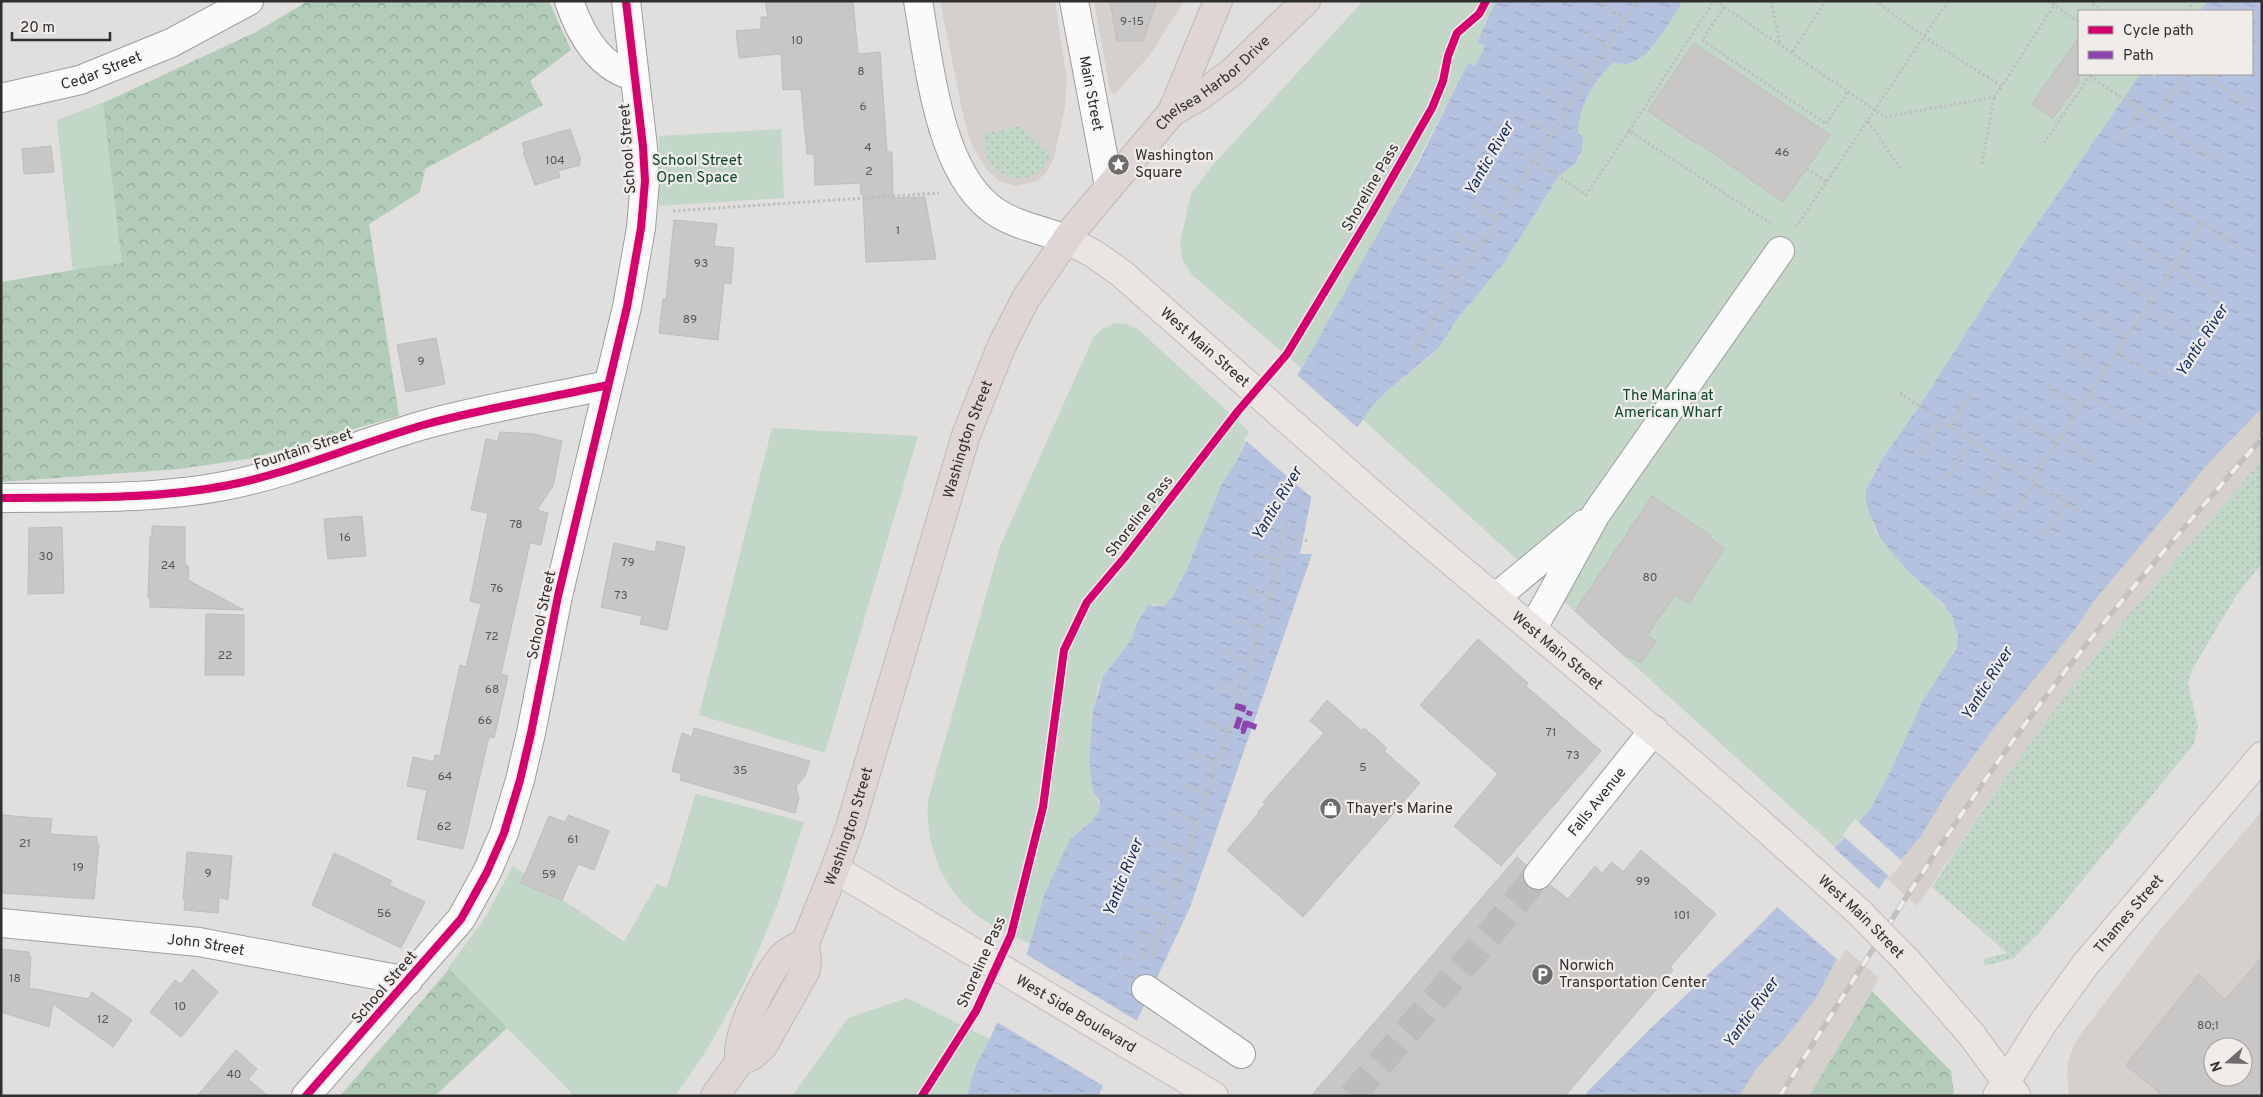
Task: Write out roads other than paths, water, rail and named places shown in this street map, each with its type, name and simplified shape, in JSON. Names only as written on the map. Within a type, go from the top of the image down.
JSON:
[{"type":"highway","points":[[1172,112],[1218,1]]},
{"type":"highway","name":"Chelsea Harbor Drive","points":[[1066,239],[1172,112],[1200,96],[1232,72],[1306,1]]},
{"type":"highway","name":"Washington Street","points":[[715,1096],[740,1061],[752,1056],[762,1046],[798,987],[807,966],[805,943],[835,869],[856,806],[966,435],[995,360],[1016,316],[1036,281],[1066,239]]},
{"type":"main road","name":"West Main Street","points":[[1066,239],[1094,254],[1121,273],[1494,598],[1654,730],[1871,923],[1908,961],[1971,1034],[2006,1091]]},
{"type":"main road","name":"Thames Street","points":[[2006,1091],[2044,1023],[2085,965],[2262,756]]},
{"type":"main road","name":"West Side Boulevard","points":[[835,869],[1214,1096]]},
{"type":"street","name":"Cedar Street","points":[[1,98],[80,80],[171,43],[249,1]]},
{"type":"street","points":[[569,1],[587,40],[596,51],[614,69],[634,76]]},
{"type":"street","name":"School Street","points":[[306,1096],[461,919],[479,888],[504,833],[531,733],[558,596],[630,289],[643,213],[645,181],[643,147],[626,1]]},
{"type":"street","points":[[918,1],[943,128],[952,153],[969,184],[989,207],[1006,217],[1024,226],[1066,239]]},
{"type":"street","name":"Main Street","points":[[1074,1],[1109,186]]},
{"type":"street","points":[[1532,628],[1596,514],[1785,244]]},
{"type":"street","name":"Fountain Street","points":[[1,498],[138,495],[193,491],[226,486],[287,470],[428,424],[608,385]]},
{"type":"street","points":[[1494,598],[1596,514]]},
{"type":"street","name":"Falls Avenue","points":[[1538,874],[1654,730]]},
{"type":"street","name":"John Street","points":[[1,923],[199,942],[408,981]]},
{"type":"street","points":[[1148,978],[1241,1054]]},
{"type":"water","name":"Yantic River","points":[[1496,1],[1683,1],[1662,34],[1643,56],[1631,63],[1613,63],[1599,78],[1589,94],[1579,122],[1578,132],[1583,138],[1582,150],[1576,163],[1559,176],[1506,260],[1455,322],[1439,348],[1385,393],[1372,407],[1313,489],[1300,554],[1312,554],[1190,907],[1141,1012],[1098,1096],[967,1096],[976,1064],[990,1039],[1028,950],[1044,895],[1061,858],[1070,839],[1092,821],[1100,810],[1100,802],[1094,793],[1089,760],[1093,710],[1103,676],[1132,639],[1137,623],[1148,605],[1164,606],[1172,597],[1186,571],[1221,485],[1253,429],[1298,374],[1418,163],[1468,63],[1475,66],[1485,46],[1477,42]]},
{"type":"water","name":"Yantic River","points":[[2207,1],[2262,1],[2262,408],[2205,467],[2094,601],[2073,632],[1991,732],[1949,790],[1921,836],[1886,878],[1843,947],[1817,997],[1783,1041],[1757,1068],[1739,1096],[1586,1096],[1587,1092],[1651,1028],[1751,934],[1870,809],[1891,770],[1922,702],[1956,649],[1958,637],[1952,616],[1943,604],[1905,568],[1880,538],[1869,512],[1866,490],[1880,462],[1920,405],[2023,244],[2139,76],[2253,75],[2253,10],[2201,10]]},
{"type":"tunnel","points":[[1352,1096],[1477,950],[1538,875]]},
{"type":"railway","points":[[1780,1096],[1933,856],[2031,716],[2115,609],[2262,438]]},
{"type":"place","name":"Washington Square","points":[[1119,164]]},
{"type":"place","name":"Thayer's Marine","points":[[1330,808]]},
{"type":"place","name":"Norwich Transportation Center","points":[[1543,974]]},
{"type":"park label","name":"School Street Open Space","points":[[697,168]]},
{"type":"park label","name":"The Marina at American Wharf","points":[[1668,404]]}]
